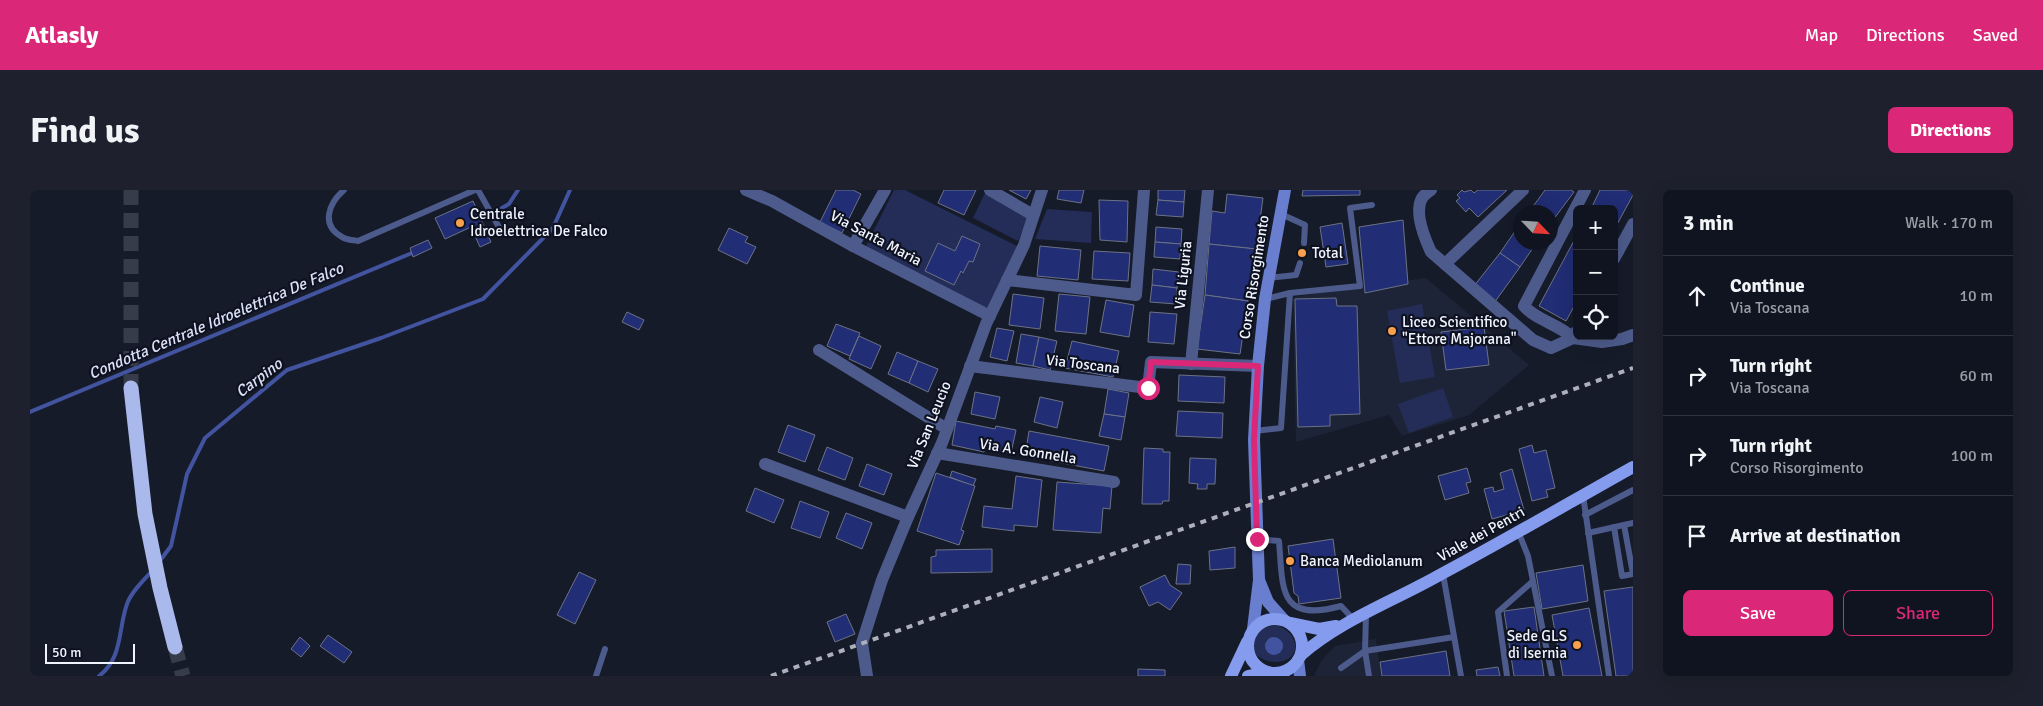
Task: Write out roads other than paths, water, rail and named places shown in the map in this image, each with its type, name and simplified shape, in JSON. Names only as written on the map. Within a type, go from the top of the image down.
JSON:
[{"type":"highway","points":[[131,388],[145,514],[160,588],[175,647]]},
{"type":"main road","name":"Viale dei Pentri","points":[[1299,657],[1317,641],[1349,622],[1443,574],[1633,467]]},
{"type":"main road","points":[[1231,676],[1251,634],[1266,620],[1272,619],[1287,622],[1300,637],[1299,657],[1287,671],[1248,676]]},
{"type":"main road","name":"Viale dei Pentri","points":[[1287,622],[1319,629],[1349,622]]},
{"type":"main road","points":[[1251,634],[1247,648],[1250,658],[1257,667],[1274,674]]},
{"type":"street","name":"Via Santa Maria","points":[[746,190],[772,201],[853,246],[990,316]]},
{"type":"street","points":[[853,246],[886,190]]},
{"type":"street","points":[[990,190],[1033,215]]},
{"type":"street","name":"Via San Leucio","points":[[867,676],[862,643],[864,631],[908,517],[947,430],[990,316],[1024,245],[1042,190]]},
{"type":"street","points":[[1007,280],[1136,295],[1144,190]]},
{"type":"street","name":"Via Liguria","points":[[1191,364],[1208,190]]},
{"type":"street","name":"Corso Risorgimento","points":[[1251,634],[1259,580],[1254,431],[1258,366],[1268,278],[1285,190]]},
{"type":"street","points":[[1431,190],[1422,198],[1420,209],[1423,233],[1431,252],[1533,340],[1551,348],[1573,335]]},
{"type":"street","points":[[1445,264],[1523,190]]},
{"type":"street","points":[[1573,333],[1529,312],[1524,306],[1585,190]]},
{"type":"street","points":[[1618,252],[1633,224]]},
{"type":"street","points":[[1618,340],[1633,334]]},
{"type":"street","points":[[1595,340],[1602,342],[1615,340]]},
{"type":"street","points":[[819,350],[947,430]]},
{"type":"street","name":"Via Toscana","points":[[970,366],[1148,388],[1151,362],[1258,366]]},
{"type":"street","name":"Via A. Gonnella","points":[[937,453],[1114,482]]},
{"type":"street","points":[[765,464],[908,517]]},
{"type":"street","name":"Corso Risorgimento","points":[[1259,580],[1268,602],[1287,622]]},
{"type":"street","points":[[1299,657],[1300,676]]},
{"type":"lane","points":[[344,190],[335,198],[328,212],[330,225],[342,237],[358,242],[476,190],[500,229]]},
{"type":"lane","points":[[1265,298],[1290,293],[1360,286],[1350,208],[1372,205]]},
{"type":"lane","points":[[1280,214],[1305,225],[1304,243]]},
{"type":"lane","points":[[1268,278],[1296,275],[1300,263]]},
{"type":"lane","points":[[1254,431],[1281,428],[1290,293]]},
{"type":"lane","points":[[1585,515],[1633,490]]},
{"type":"lane","points":[[1583,495],[1609,676]]},
{"type":"lane","points":[[1588,533],[1633,523]]},
{"type":"lane","points":[[1614,527],[1622,576],[1632,574],[1624,525]]},
{"type":"lane","points":[[1518,531],[1528,556],[1552,676]]},
{"type":"lane","points":[[1257,539],[1279,541],[1285,597],[1296,607],[1309,612],[1340,606],[1349,622]]},
{"type":"lane","points":[[1443,574],[1461,676]]},
{"type":"lane","points":[[1507,676],[1498,612],[1532,582]]},
{"type":"lane","points":[[1366,614],[1365,651],[1369,676]]},
{"type":"lane","points":[[1340,668],[1365,651],[1454,637]]},
{"type":"lane","points":[[596,676],[606,649]]},
{"type":"waterway","points":[[495,212],[509,204],[518,190]]},
{"type":"waterway","name":"Carpino","points":[[159,562],[171,546],[187,474],[205,438],[287,370],[381,338],[483,299],[553,228],[570,190]]},
{"type":"waterway","name":"Condotta Centrale Idroelettrica De Falco","points":[[30,412],[412,253]]},
{"type":"waterway","name":"Carpino","points":[[99,676],[107,669],[116,652],[124,614],[131,595],[153,570]]},
{"type":"tunnel","points":[[131,190],[131,388]]},
{"type":"tunnel","points":[[175,647],[183,676]]},
{"type":"railway","points":[[771,676],[1633,368]]},
{"type":"place","name":"Centrale Idroelettrica De Falco","points":[[460,223]]},
{"type":"place","name":"Total","points":[[1302,253]]},
{"type":"place","name":"Liceo Scientifico \"Ettore Majorana\"","points":[[1392,331]]},
{"type":"place","name":"Banca Mediolanum","points":[[1290,561]]},
{"type":"place","name":"Sede GLS di Isernia","points":[[1577,645]]}]
